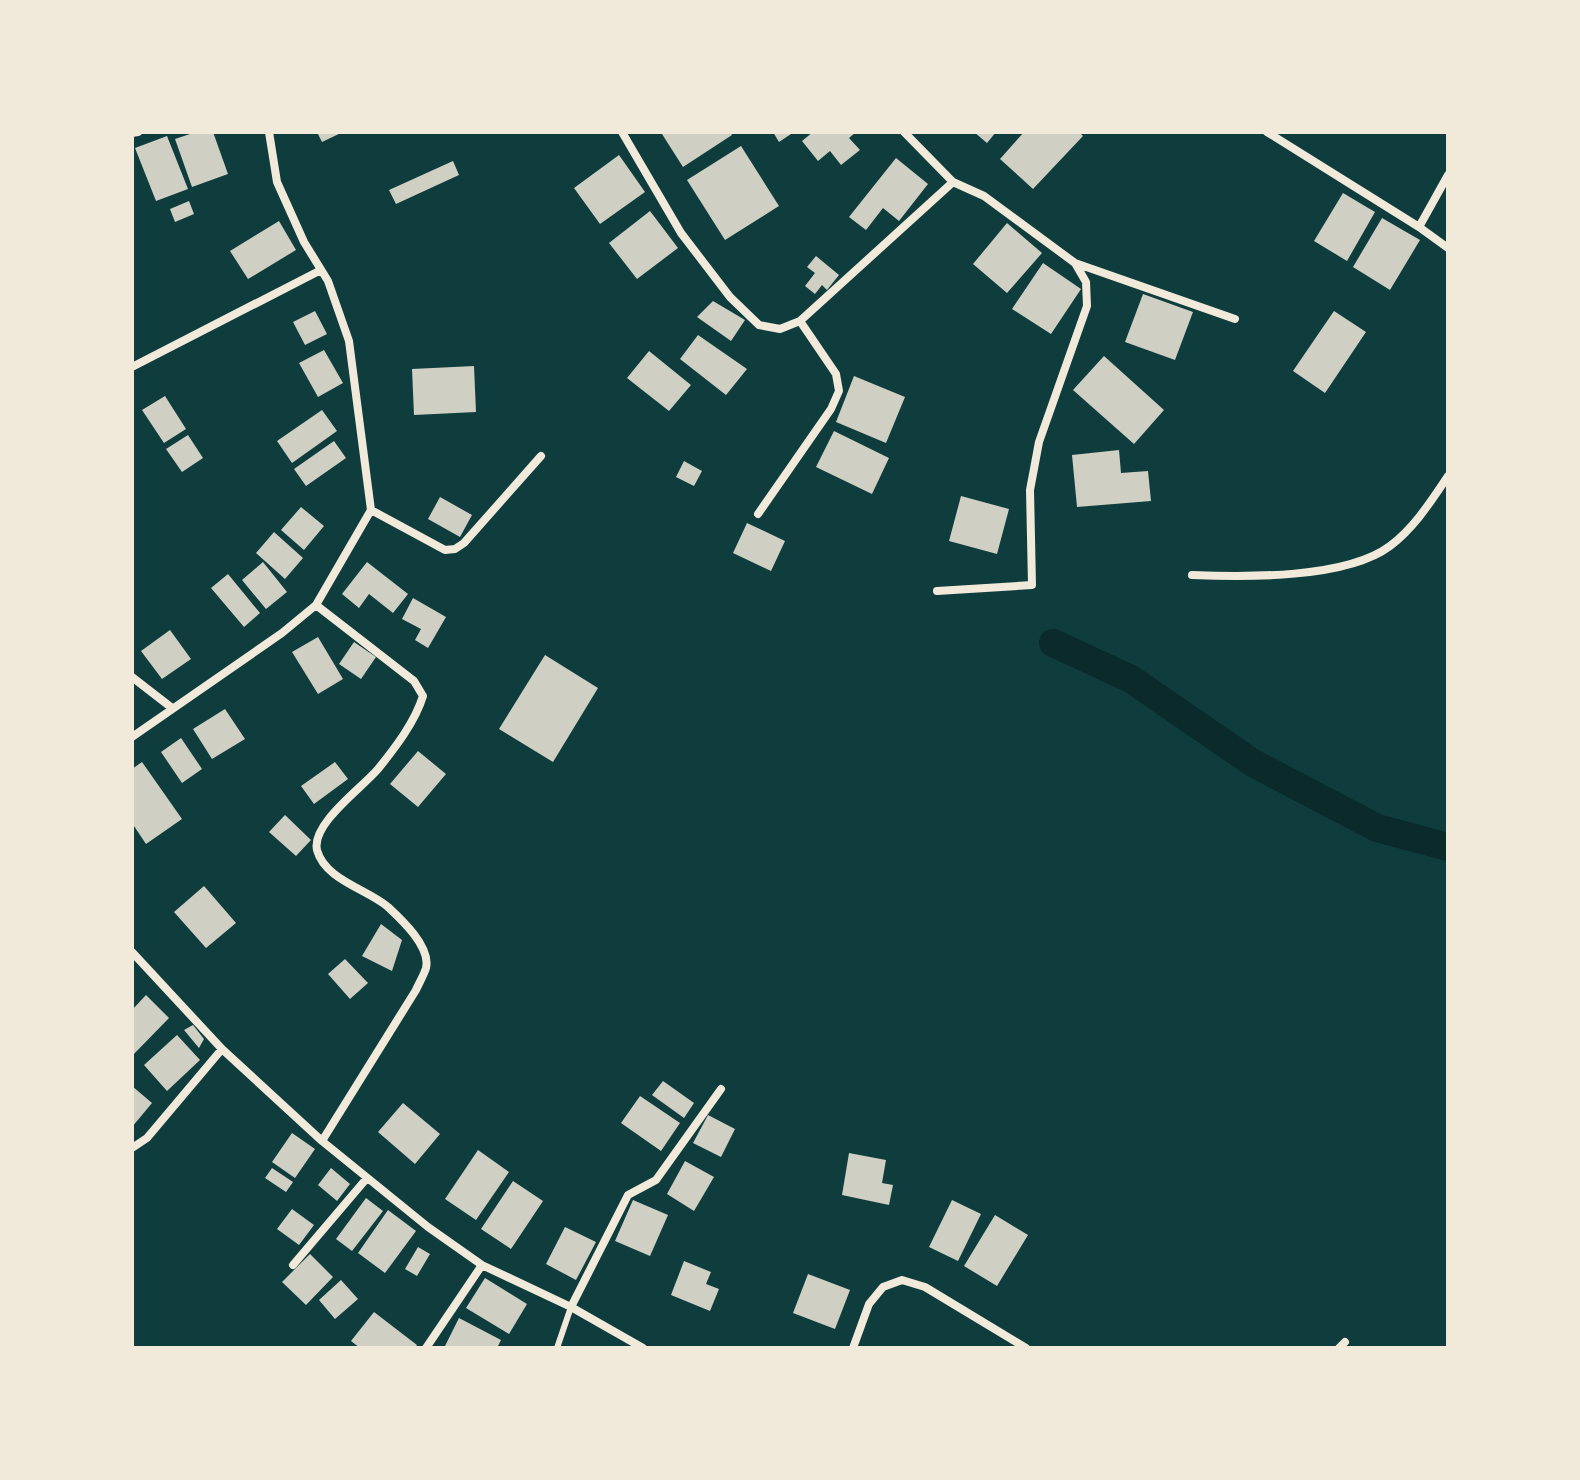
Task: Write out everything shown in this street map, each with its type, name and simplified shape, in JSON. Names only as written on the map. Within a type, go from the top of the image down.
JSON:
[{"type":"street","points":[[132,737],[282,633],[316,605],[371,510],[349,341],[328,281],[304,242],[277,182],[269,132]]},
{"type":"street","points":[[622,132],[681,233],[730,297],[759,325],[780,329],[800,321],[953,182]]},
{"type":"street","points":[[904,132],[953,182],[984,196],[1075,263],[1235,319]]},
{"type":"street","points":[[1267,132],[1448,248]]},
{"type":"street","points":[[1419,227],[1448,175]]},
{"type":"street","points":[[937,591],[1032,585],[1030,490],[1039,442],[1087,306],[1086,282],[1075,263]]},
{"type":"street","points":[[132,367],[321,270]]},
{"type":"street","points":[[758,514],[831,409],[839,391],[836,374],[800,321]]},
{"type":"street","points":[[371,510],[445,550],[455,549],[477,529],[541,456]]},
{"type":"street","points":[[1192,575],[1245,577],[1341,567],[1387,548],[1418,521],[1448,476]]},
{"type":"street","points":[[316,605],[414,681],[423,696],[418,712],[377,769],[324,824],[316,846],[321,861],[333,873],[387,907],[421,944],[427,965],[416,990],[322,1141]]},
{"type":"street","points":[[132,677],[172,708]]},
{"type":"street","points":[[132,952],[222,1049],[322,1141],[428,1227],[482,1265],[571,1307],[643,1348]]},
{"type":"street","points":[[132,1148],[147,1138],[222,1049]]},
{"type":"street","points":[[571,1307],[628,1195],[656,1180],[721,1089]]},
{"type":"street","points":[[293,1265],[367,1178]]},
{"type":"street","points":[[426,1348],[482,1265]]},
{"type":"street","points":[[853,1348],[869,1304],[883,1287],[902,1280],[925,1287],[1026,1348]]},
{"type":"lane","points":[[557,1348],[571,1307]]},
{"type":"building","points":[[196,132],[213,132],[228,174],[192,187],[175,139]]},
{"type":"building","points":[[317,132],[343,132],[322,142]]},
{"type":"building","points":[[730,132],[732,135],[683,167],[662,134]]},
{"type":"building","points":[[773,132],[794,132],[779,142]]},
{"type":"building","points":[[813,132],[856,132],[849,138],[860,150],[841,165],[830,151],[818,161],[802,141]]},
{"type":"building","points":[[974,132],[996,132],[987,143]]},
{"type":"building","points":[[1024,132],[1079,132],[1083,136],[1033,189],[1000,159]]},
{"type":"building","points":[[167,136],[188,189],[156,201],[135,148]]},
{"type":"building","points":[[741,146],[779,206],[725,240],[687,180]]},
{"type":"building","points":[[619,155],[645,192],[600,224],[574,188]]},
{"type":"building","points":[[896,158],[928,184],[899,221],[883,208],[866,230],[849,217]]},
{"type":"building","points":[[453,161],[459,175],[396,204],[389,190]]},
{"type":"building","points":[[1343,193],[1375,212],[1347,261],[1314,241]]},
{"type":"building","points":[[189,201],[194,214],[175,222],[170,209]]},
{"type":"building","points":[[650,211],[678,248],[637,279],[609,243]]},
{"type":"building","points":[[1382,218],[1420,240],[1390,290],[1353,267]]},
{"type":"building","points":[[279,221],[296,250],[248,279],[230,251]]},
{"type":"building","points":[[1007,223],[1042,253],[1007,293],[973,264]]},
{"type":"building","points":[[816,256],[839,275],[827,290],[822,285],[815,294],[805,286],[815,273],[807,267]]},
{"type":"building","points":[[1043,263],[1081,289],[1051,334],[1012,309]]},
{"type":"building","points":[[1143,294],[1193,312],[1175,360],[1125,342]]},
{"type":"building","points":[[713,301],[745,320],[731,341],[697,317]]},
{"type":"building","points":[[315,311],[327,334],[305,345],[293,322]]},
{"type":"building","points":[[1334,311],[1366,332],[1325,393],[1293,371]]},
{"type":"building","points":[[698,335],[747,369],[726,395],[680,359]]},
{"type":"building","points":[[324,350],[343,383],[318,397],[299,363]]},
{"type":"building","points":[[649,351],[691,385],[669,411],[627,378]]},
{"type":"building","points":[[1104,356],[1164,410],[1134,444],[1073,390]]},
{"type":"building","points":[[474,366],[476,412],[414,415],[412,369]]},
{"type":"building","points":[[854,376],[905,397],[886,443],[836,422]]},
{"type":"building","points":[[165,396],[186,429],[164,443],[142,410]]},
{"type":"building","points":[[322,410],[337,431],[292,463],[277,441]]},
{"type":"building","points":[[834,431],[889,458],[872,494],[816,467]]},
{"type":"building","points":[[188,435],[203,458],[182,472],[166,449]]},
{"type":"building","points":[[334,441],[346,458],[306,486],[294,469]]},
{"type":"building","points":[[1119,450],[1121,473],[1148,471],[1151,501],[1077,507],[1072,455]]},
{"type":"building","points":[[684,461],[702,471],[694,486],[676,477]]},
{"type":"building","points":[[961,496],[1009,509],[997,554],[949,541]]},
{"type":"building","points":[[440,497],[472,515],[460,537],[428,519]]},
{"type":"building","points":[[301,507],[324,526],[304,550],[281,530]]},
{"type":"building","points":[[747,523],[785,541],[771,571],[733,553]]},
{"type":"building","points":[[274,532],[303,558],[285,579],[256,553]]},
{"type":"building","points":[[263,562],[287,592],[266,609],[242,580]]},
{"type":"building","points":[[367,562],[408,594],[393,613],[369,594],[359,608],[342,594]]},
{"type":"building","points":[[228,574],[260,613],[244,627],[211,588]]},
{"type":"building","points":[[413,598],[446,617],[428,648],[415,640],[421,629],[402,619]]},
{"type":"building","points":[[170,630],[191,659],[162,679],[141,651]]},
{"type":"building","points":[[318,637],[343,679],[318,694],[292,652]]},
{"type":"building","points":[[354,642],[376,657],[361,679],[339,664]]},
{"type":"building","points":[[545,655],[598,688],[553,762],[499,729]]},
{"type":"building","points":[[225,709],[245,739],[212,759],[193,729]]},
{"type":"building","points":[[181,738],[202,769],[182,783],[161,752]]},
{"type":"building","points":[[418,751],[446,774],[418,807],[390,784]]},
{"type":"building","points":[[142,762],[182,819],[146,844],[132,823],[132,769]]},
{"type":"building","points":[[335,762],[348,779],[314,804],[301,786]]},
{"type":"building","points":[[285,815],[311,840],[296,856],[269,832]]},
{"type":"building","points":[[204,886],[236,923],[206,948],[174,912]]},
{"type":"building","points":[[381,924],[402,940],[392,971],[362,956]]},
{"type":"building","points":[[345,959],[368,983],[350,999],[328,974]]},
{"type":"building","points":[[146,995],[169,1018],[132,1056],[132,1010]]},
{"type":"building","points":[[193,1025],[204,1039],[199,1048],[184,1030]]},
{"type":"building","points":[[177,1035],[200,1060],[167,1091],[144,1065]]},
{"type":"building","points":[[663,1081],[694,1103],[684,1118],[652,1095]]},
{"type":"building","points":[[132,1086],[152,1103],[132,1127]]},
{"type":"building","points":[[640,1096],[680,1123],[661,1151],[621,1123]]},
{"type":"building","points":[[403,1103],[440,1134],[415,1164],[378,1132]]},
{"type":"building","points":[[708,1115],[735,1129],[721,1157],[693,1143]]},
{"type":"building","points":[[292,1133],[315,1149],[295,1178],[272,1162]]},
{"type":"building","points":[[478,1150],[509,1172],[476,1220],[445,1199]]},
{"type":"building","points":[[849,1153],[886,1160],[882,1183],[893,1185],[889,1205],[842,1195]]},
{"type":"building","points":[[685,1161],[714,1177],[694,1211],[667,1194]]},
{"type":"building","points":[[272,1168],[293,1182],[286,1192],[265,1178]]},
{"type":"building","points":[[331,1168],[350,1184],[337,1201],[318,1185]]},
{"type":"building","points":[[513,1181],[543,1201],[511,1249],[481,1229]]},
{"type":"building","points":[[366,1198],[383,1211],[352,1251],[336,1239]]},
{"type":"building","points":[[633,1200],[668,1215],[650,1256],[615,1241]]},
{"type":"building","points":[[952,1200],[981,1214],[958,1261],[929,1247]]},
{"type":"building","points":[[292,1209],[314,1225],[299,1245],[277,1229]]},
{"type":"building","points":[[388,1210],[416,1231],[385,1273],[358,1253]]},
{"type":"building","points":[[995,1215],[1028,1235],[997,1286],[964,1266]]},
{"type":"building","points":[[565,1227],[596,1242],[576,1280],[546,1264]]},
{"type":"building","points":[[418,1247],[430,1254],[417,1276],[405,1269]]},
{"type":"building","points":[[310,1254],[333,1277],[306,1305],[282,1282]]},
{"type":"building","points":[[684,1261],[711,1272],[706,1284],[719,1289],[710,1311],[671,1295]]},
{"type":"building","points":[[808,1274],[850,1290],[835,1329],[793,1313]]},
{"type":"building","points":[[485,1278],[527,1304],[509,1334],[466,1308]]},
{"type":"building","points":[[341,1280],[358,1299],[335,1319],[319,1300]]},
{"type":"building","points":[[374,1312],[417,1345],[415,1348],[360,1348],[351,1341]]},
{"type":"building","points":[[459,1318],[501,1340],[497,1348],[444,1348]]},
{"type":"waterway","points":[[1053,643],[1131,679],[1253,763],[1377,828],[1448,847]]}]
